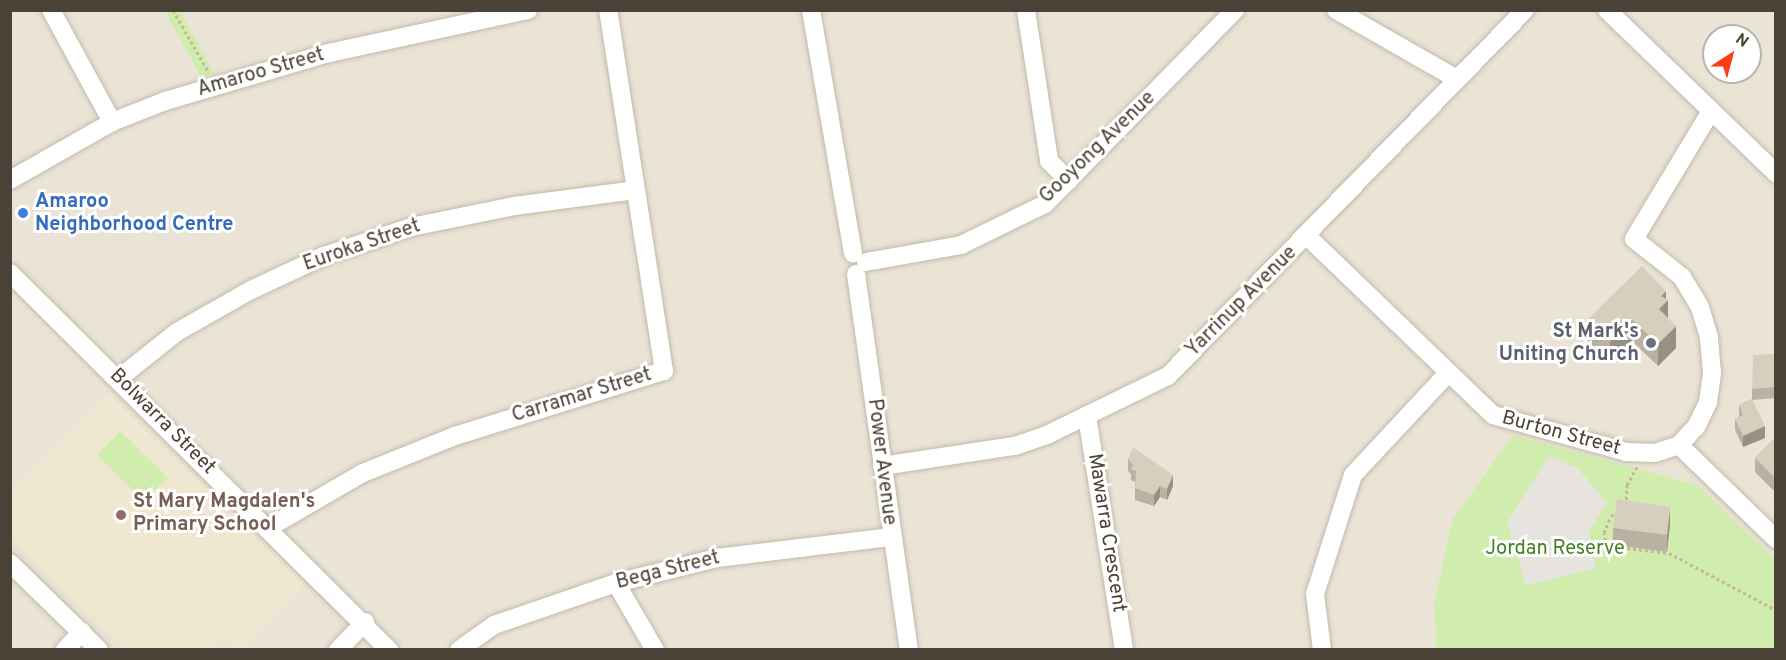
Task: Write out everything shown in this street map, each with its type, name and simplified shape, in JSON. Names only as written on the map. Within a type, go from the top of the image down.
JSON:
[{"type":"street","points":[[51,10],[112,122]]},
{"type":"street","name":"Amaroo Street","points":[[10,180],[112,122],[216,86],[329,53],[528,10]]},
{"type":"street","name":"Carramar Street","points":[[268,528],[363,473],[455,436],[664,371],[608,10]]},
{"type":"street","name":"Power Avenue","points":[[811,10],[858,263],[890,537],[909,650]]},
{"type":"street","points":[[1026,10],[1049,161],[1069,181]]},
{"type":"street","name":"Gooyong Avenue","points":[[858,263],[961,245],[1045,204],[1236,10]]},
{"type":"street","points":[[1336,10],[1457,79]]},
{"type":"street","name":"Yarrinup Avenue","points":[[882,466],[1015,446],[1087,416],[1168,376],[1525,10]]},
{"type":"street","points":[[1607,10],[1776,173]]},
{"type":"street","points":[[1711,111],[1634,239],[1682,277],[1700,307],[1709,337],[1713,373],[1707,402],[1696,427],[1679,445],[1776,539]]},
{"type":"street","name":"Euroka Street","points":[[118,379],[177,332],[251,290],[324,256],[411,227],[514,206],[635,190]]},
{"type":"street","name":"Burton Street","points":[[1307,236],[1493,415],[1638,453],[1655,453],[1679,445]]},
{"type":"street","name":"Bolwarra Street","points":[[10,273],[365,622],[388,650]]},
{"type":"street","points":[[1322,650],[1315,594],[1353,475],[1448,373]]},
{"type":"street","name":"Mawarra Crescent","points":[[1087,416],[1124,650]]},
{"type":"street","name":"Bega Street","points":[[459,650],[494,625],[616,583],[717,558],[890,537]]},
{"type":"street","points":[[10,562],[99,650]]},
{"type":"street","points":[[616,583],[655,650]]},
{"type":"street","points":[[338,650],[365,622]]},
{"type":"street","points":[[65,650],[82,632]]},
{"type":"path","points":[[173,10],[216,86]]},
{"type":"path","points":[[1606,552],[1604,533],[1611,516],[1626,510],[1627,485],[1637,472],[1638,453]]},
{"type":"path","points":[[1593,553],[1627,548],[1669,553],[1776,610]]},
{"type":"shaded area","points":[[11,11],[1775,11],[1775,649],[11,649]]},
{"type":"shaded area","name":"St Mary Magdalen's Primary School","points":[[108,393],[305,586],[241,649],[224,638],[213,649],[125,649],[11,537],[10,492]]},
{"type":"shaded area","points":[[1549,456],[1577,468],[1607,502],[1589,531],[1596,568],[1526,586],[1507,523]]},
{"type":"green space","points":[[165,11],[180,11],[214,73],[201,77]]},
{"type":"green space","points":[[120,431],[168,478],[144,501],[97,455]]},
{"type":"green space","name":"Jordan Reserve","points":[[1513,435],[1697,485],[1775,560],[1775,649],[1437,650],[1434,603],[1453,519]]},
{"type":"building","points":[[1642,266],[1666,291],[1661,296],[1668,300],[1659,309],[1676,326],[1658,344],[1632,319],[1610,341],[1588,319]]},
{"type":"building","points":[[1776,354],[1776,366],[1774,366],[1776,387],[1752,389],[1753,355]]},
{"type":"building","points":[[1752,399],[1765,426],[1743,436],[1735,419],[1743,415],[1739,405]]},
{"type":"building","points":[[1776,437],[1776,479],[1755,458]]},
{"type":"building","points":[[1133,447],[1173,475],[1167,489],[1160,486],[1154,495],[1135,488],[1136,471],[1131,469],[1133,465],[1128,459]]},
{"type":"building","points":[[1617,499],[1670,507],[1667,535],[1613,528]]},
{"type":"place","name":"Amaroo Neighborhood Centre","points":[[23,213]]},
{"type":"place","name":"St Mark's Uniting Church","points":[[1651,343]]},
{"type":"place","name":"St Mary Magdalen's Primary School","points":[[121,515]]}]
